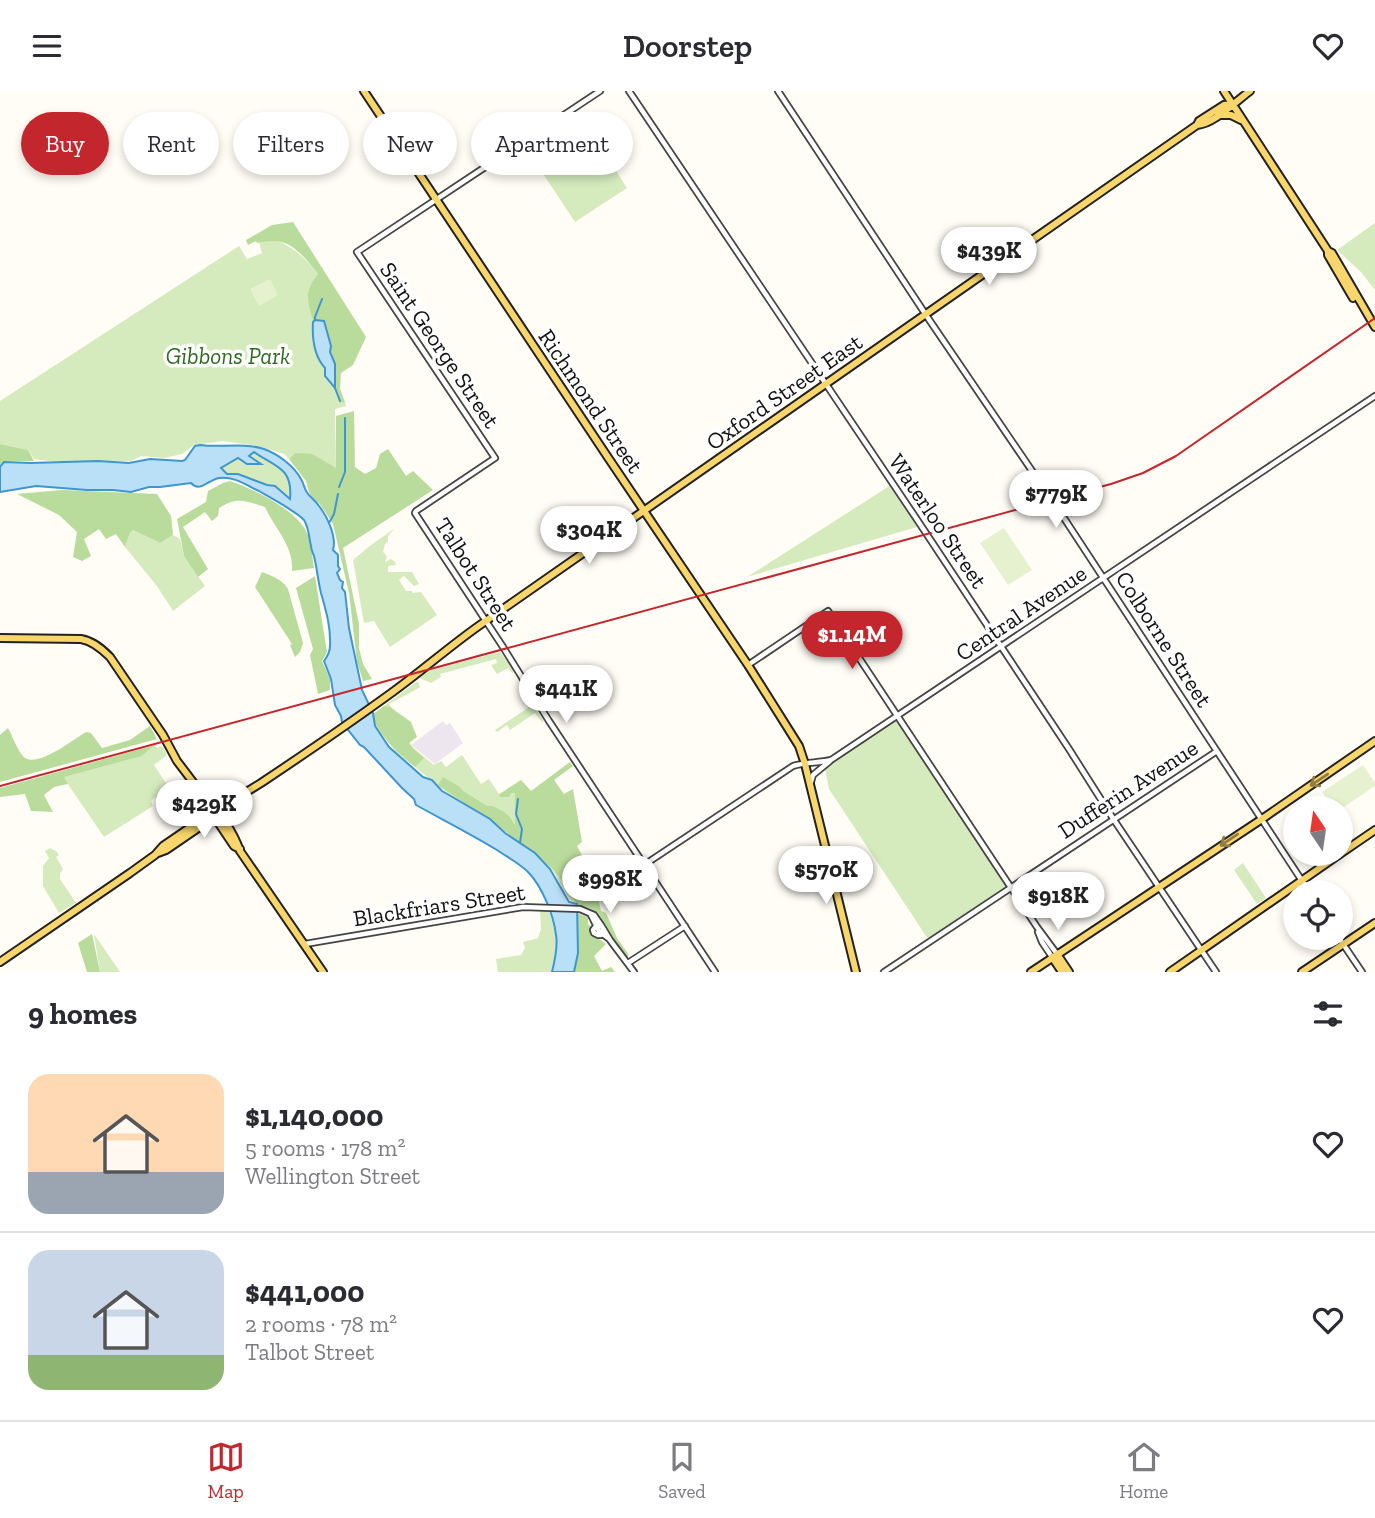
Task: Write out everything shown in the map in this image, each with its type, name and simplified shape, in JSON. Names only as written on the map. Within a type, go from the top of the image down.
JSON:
[{"type":"main road","name":"Richmond Street","points":[[364,91],[799,745],[856,968]]},
{"type":"main road","points":[[1224,91],[1328,251],[1375,334]]},
{"type":"main road","name":"Oxford Street East","points":[[1197,125],[1217,116],[1251,91]]},
{"type":"main road","name":"Oxford Street East","points":[[0,962],[239,794],[248,791],[337,732],[485,621],[1197,125],[1199,121],[1224,105],[1232,104]]},
{"type":"main road","points":[[1217,116],[1231,115],[1243,120]]},
{"type":"main road","points":[[1328,251],[1342,268],[1375,327]]},
{"type":"main road","points":[[0,638],[88,640],[110,657],[197,791],[215,813],[234,846],[240,849],[323,972]]},
{"type":"main road","points":[[1031,972],[1375,741]]},
{"type":"main road","points":[[1353,845],[1375,830]]},
{"type":"main road","points":[[1302,880],[1322,866]]},
{"type":"main road","points":[[1170,972],[1283,893]]},
{"type":"main road","points":[[1353,935],[1375,923]]},
{"type":"main road","points":[[1302,972],[1330,950]]},
{"type":"main road","points":[[1055,956],[1062,972]]},
{"type":"main road","points":[[1055,956],[1069,972]]},
{"type":"main road","points":[[848,972],[856,968]]},
{"type":"street","points":[[436,200],[600,91]]},
{"type":"street","name":"Waterloo Street","points":[[629,91],[1216,972]]},
{"type":"street","name":"Colborne Street","points":[[778,91],[1302,880]]},
{"type":"street","name":"Saint George Street","points":[[416,511],[495,458],[357,252],[436,200]]},
{"type":"street","name":"Central Avenue","points":[[644,865],[793,766],[831,760],[1375,397]]},
{"type":"street","name":"Talbot Street","points":[[416,511],[549,722],[715,972]]},
{"type":"street","points":[[748,665],[828,611],[1012,887],[1037,927],[1042,942],[1055,956]]},
{"type":"street","name":"Dufferin Avenue","points":[[884,972],[1217,751]]},
{"type":"street","points":[[810,784],[813,775],[831,760]]},
{"type":"street","name":"Blackfriars Street","points":[[304,944],[511,908],[580,909],[588,912],[598,925]]},
{"type":"street","points":[[610,940],[602,934],[598,936],[593,930],[598,925],[610,940],[628,963],[634,972]]},
{"type":"street","points":[[628,963],[685,926]]},
{"type":"street","points":[[1347,950],[1362,972]]},
{"type":"shaded area","points":[[443,721],[446,725],[450,723],[463,743],[435,764],[411,745]]},
{"type":"green space","points":[[544,175],[619,175],[627,188],[575,222]]},
{"type":"green space","points":[[293,222],[366,337],[353,365],[341,373],[340,389],[345,402],[339,403],[335,388],[335,364],[330,352],[331,346],[315,320],[313,322],[310,308],[310,286],[318,274],[299,252],[287,244],[256,241],[248,245],[246,240],[272,225]]},
{"type":"green space","points":[[1375,223],[1375,290],[1361,272],[1337,250]]},
{"type":"green space","name":"Gibbons Park","points":[[276,240],[299,254],[318,274],[308,299],[313,322],[312,337],[339,403],[345,402],[346,406],[335,409],[336,469],[295,453],[289,459],[284,454],[258,446],[223,441],[194,445],[182,454],[164,458],[141,456],[131,461],[48,461],[34,459],[28,450],[0,444],[0,401],[239,246],[247,259],[262,253],[259,242]]},
{"type":"green space","points":[[270,279],[278,295],[259,306],[250,289]]},
{"type":"green space","points":[[354,411],[355,467],[365,474],[376,468],[380,454],[388,449],[406,476],[413,471],[433,490],[343,548],[359,624],[359,648],[363,664],[372,679],[363,681],[357,662],[349,593],[333,524],[319,503],[310,496],[306,481],[289,459],[295,453],[312,454],[336,468],[336,416]]},
{"type":"green space","points":[[0,444],[28,450],[34,461],[4,461],[0,466]]},
{"type":"green space","points":[[254,452],[286,474],[290,500],[275,486],[238,474],[227,474],[220,468],[238,458],[253,460],[248,455]]},
{"type":"green space","points":[[230,481],[272,501],[301,523],[309,539],[314,568],[292,571],[287,546],[265,507],[236,501],[219,508],[218,516],[212,521],[205,512],[183,527],[208,569],[198,577],[184,556],[177,519],[206,502],[208,491]]},
{"type":"green space","points":[[891,485],[917,527],[747,577]]},
{"type":"green space","points":[[62,490],[157,494],[171,516],[173,535],[160,543],[133,530],[125,547],[116,534],[106,539],[99,529],[84,539],[91,556],[82,561],[73,557],[77,532],[59,515],[17,494]]},
{"type":"green space","points":[[1004,528],[1032,570],[1008,585],[980,543]]},
{"type":"green space","points":[[394,529],[388,536],[383,552],[387,556],[385,562],[391,559],[396,565],[388,566],[388,572],[412,572],[419,584],[414,586],[404,576],[399,580],[406,591],[421,592],[437,615],[390,647],[374,621],[364,623],[353,560]]},
{"type":"green space","points":[[133,530],[160,543],[173,535],[180,539],[184,556],[205,586],[173,611],[157,586],[125,547]]},
{"type":"green space","points":[[262,572],[280,580],[288,589],[303,643],[295,657],[290,645],[292,644],[255,587]]},
{"type":"green space","points":[[315,576],[327,652],[322,661],[330,679],[330,690],[318,694],[310,655],[313,649],[296,588]]},
{"type":"green space","points":[[500,652],[513,669],[513,674],[508,668],[497,674],[491,665],[497,663],[496,659],[440,674],[441,677],[431,683],[420,678],[427,671]]},
{"type":"green space","points":[[416,682],[420,687],[389,704],[415,738],[409,742],[413,748],[434,765],[441,761],[446,767],[462,755],[481,784],[489,779],[499,794],[521,780],[559,816],[597,891],[578,903],[570,900],[553,871],[532,851],[484,816],[456,800],[396,752],[375,726],[372,715]]},
{"type":"green space","points":[[532,705],[544,721],[535,713],[510,730],[507,725],[497,732],[495,730]]},
{"type":"green space","points":[[384,706],[390,707],[411,722],[417,737],[409,743],[424,758],[415,767],[390,744],[375,723],[372,715]]},
{"type":"green space","points":[[895,721],[900,724],[1007,887],[928,939],[829,789],[825,768]]},
{"type":"green space","points":[[150,726],[157,739],[0,782],[0,735],[8,728],[23,756],[31,760],[47,756],[86,732],[91,733],[102,748],[130,740]]},
{"type":"green space","points":[[155,745],[157,748],[162,746],[167,755],[154,765],[171,791],[158,801],[155,797],[151,801],[153,806],[104,837],[63,777],[142,756]]},
{"type":"green space","points":[[155,745],[142,756],[64,777],[68,784],[54,787],[44,795],[53,812],[31,811],[25,794],[0,797],[0,788]]},
{"type":"green space","points":[[570,762],[573,766],[554,780],[564,794],[573,789],[582,842],[577,846],[586,863],[585,869],[591,883],[595,885],[601,911],[606,913],[617,938],[629,955],[626,957],[593,910],[577,906],[571,891],[551,867],[501,828],[438,785],[443,777],[487,806],[504,812],[515,825],[515,793],[511,793],[509,797],[499,795],[521,780],[531,791]]},
{"type":"green space","points":[[1363,765],[1375,783],[1375,786],[1353,801],[1353,796],[1325,796],[1322,792]]},
{"type":"green space","points":[[50,848],[59,855],[56,857],[63,869],[60,879],[76,903],[59,913],[43,886],[43,866],[49,858],[45,851]]},
{"type":"green space","points":[[1243,863],[1266,898],[1257,904],[1234,870]]},
{"type":"green space","points":[[540,910],[548,910],[555,933],[556,948],[552,972],[498,972],[496,959],[521,955],[525,948],[523,942],[538,938],[541,929]]},
{"type":"green space","points":[[575,912],[588,917],[592,934],[606,944],[594,956],[602,971],[611,967],[615,972],[575,972]]},
{"type":"green space","points":[[92,934],[100,972],[87,972],[78,943]]},
{"type":"green space","points":[[94,934],[120,972],[100,972]]},
{"type":"water","points":[[315,320],[324,321],[335,364],[335,388],[325,376],[325,368],[314,347]]},
{"type":"water","points":[[240,445],[264,449],[285,461],[298,474],[307,492],[325,515],[332,533],[333,550],[338,555],[340,569],[337,573],[343,582],[362,690],[373,713],[375,726],[389,747],[423,777],[432,780],[442,791],[490,819],[505,833],[535,853],[550,869],[569,902],[577,904],[578,953],[574,972],[552,972],[557,939],[555,927],[542,893],[528,872],[487,844],[416,805],[414,799],[360,745],[342,722],[324,661],[330,648],[330,632],[304,520],[259,491],[230,478],[215,479],[198,487],[191,483],[149,487],[131,492],[36,486],[0,492],[0,467],[4,462],[129,463],[150,459],[182,461],[195,446]],"holes":[[[254,452],[285,474],[289,480],[290,499],[275,486],[238,474],[227,474],[221,468],[238,458],[247,464],[261,464],[249,456]]]},
{"type":"waterway","points":[[315,320],[322,299]]},
{"type":"waterway","points":[[335,388],[340,401]]},
{"type":"waterway","points":[[339,487],[345,472],[345,418]]},
{"type":"waterway","points":[[329,523],[334,514],[338,494]]},
{"type":"waterway","points":[[518,799],[516,814],[522,829],[520,843]]},
{"type":"railway","points":[[0,786],[1111,484],[1143,473],[1176,456],[1375,318]]}]
